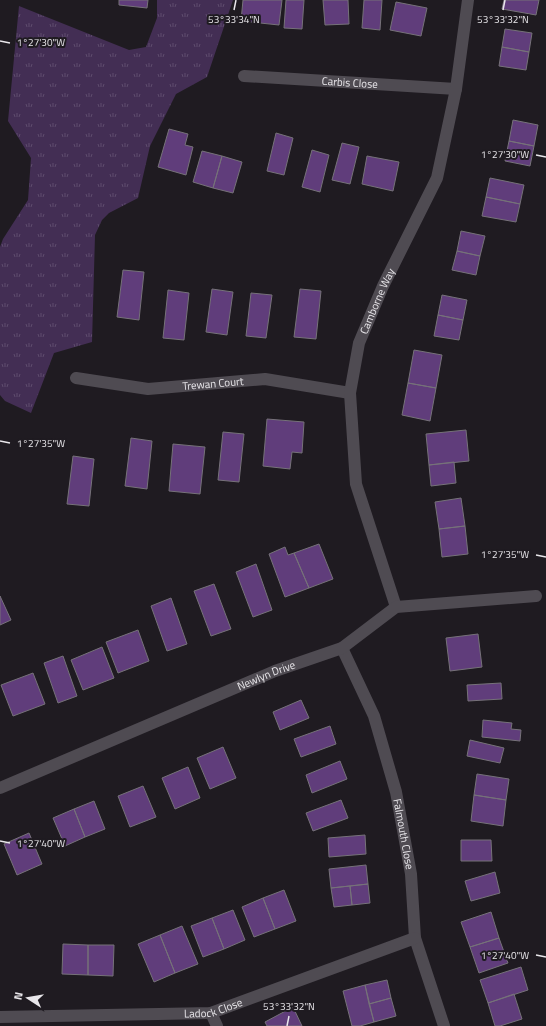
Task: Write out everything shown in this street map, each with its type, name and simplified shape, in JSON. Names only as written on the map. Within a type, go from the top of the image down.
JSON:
[{"type":"street","name":"Camborne Way","points":[[396,607],[356,484],[350,393],[359,343],[383,286],[437,178],[456,89],[468,0]]},
{"type":"street","name":"Carbis Close","points":[[244,76],[456,89]]},
{"type":"street","name":"Trewan Court","points":[[76,378],[148,389],[265,379],[350,393]]},
{"type":"street","points":[[396,607],[536,596]]},
{"type":"street","name":"Newlyn Drive","points":[[1,785],[275,671],[342,648],[396,607]]},
{"type":"street","name":"Falmouth Close","points":[[342,648],[374,716],[396,792],[411,874],[415,938],[444,1026]]},
{"type":"street","name":"Ladock Close","points":[[0,1017],[211,1013],[415,938]]},
{"type":"street","points":[[211,1013],[216,1026]]},
{"type":"green space","points":[[157,0],[233,0],[207,77],[176,94],[150,146],[138,198],[109,213],[102,220],[95,235],[92,342],[54,353],[31,413],[5,401],[0,395],[0,247],[3,239],[28,200],[31,158],[8,121],[19,6],[129,50],[146,47],[157,18]]},
{"type":"building","points":[[119,0],[148,0],[147,8],[119,5]]},
{"type":"building","points":[[243,0],[282,0],[279,25],[241,21]]},
{"type":"building","points":[[286,0],[304,0],[302,29],[284,28]]},
{"type":"building","points":[[323,0],[348,0],[349,24],[325,25]]},
{"type":"building","points":[[364,0],[382,0],[380,30],[362,28]]},
{"type":"building","points":[[504,0],[539,0],[536,15],[502,9]]},
{"type":"building","points":[[396,2],[427,8],[421,36],[390,30]]},
{"type":"building","points":[[505,29],[532,33],[529,52],[502,47]]},
{"type":"building","points":[[502,47],[529,52],[526,70],[499,66]]},
{"type":"building","points":[[513,120],[538,125],[534,146],[509,141]]},
{"type":"building","points":[[169,129],[188,134],[185,145],[193,147],[186,175],[158,167]]},
{"type":"building","points":[[276,133],[293,138],[284,175],[267,171]]},
{"type":"building","points":[[509,141],[534,146],[530,166],[505,161]]},
{"type":"building","points":[[342,143],[359,147],[350,184],[332,180]]},
{"type":"building","points":[[312,150],[329,155],[320,192],[302,187]]},
{"type":"building","points":[[202,151],[222,156],[213,188],[193,182]]},
{"type":"building","points":[[222,156],[242,162],[233,193],[213,188]]},
{"type":"building","points":[[367,156],[399,162],[393,191],[362,184]]},
{"type":"building","points":[[490,178],[524,185],[520,204],[486,197]]},
{"type":"building","points":[[486,197],[520,204],[516,222],[482,216]]},
{"type":"building","points":[[461,231],[485,236],[480,256],[457,251]]},
{"type":"building","points":[[457,251],[480,256],[476,275],[452,270]]},
{"type":"building","points":[[123,270],[144,272],[139,320],[117,317]]},
{"type":"building","points":[[212,289],[233,292],[227,335],[206,332]]},
{"type":"building","points":[[300,289],[321,291],[316,339],[294,337]]},
{"type":"building","points":[[168,290],[189,293],[184,340],[163,338]]},
{"type":"building","points":[[251,293],[272,295],[266,338],[246,336]]},
{"type":"building","points":[[442,295],[467,300],[463,320],[438,315]]},
{"type":"building","points":[[438,315],[463,320],[459,340],[434,336]]},
{"type":"building","points":[[414,350],[442,355],[436,388],[408,383]]},
{"type":"building","points":[[408,383],[436,388],[430,421],[402,415]]},
{"type":"building","points":[[267,419],[304,422],[302,453],[292,452],[290,469],[263,466]]},
{"type":"building","points":[[466,430],[469,461],[429,465],[426,434]]},
{"type":"building","points":[[223,432],[244,434],[239,482],[218,480]]},
{"type":"building","points":[[131,438],[152,441],[147,489],[125,486]]},
{"type":"building","points":[[173,444],[205,447],[200,494],[169,491]]},
{"type":"building","points":[[73,456],[94,459],[89,506],[67,504]]},
{"type":"building","points":[[454,462],[456,483],[431,486],[429,465]]},
{"type":"building","points":[[461,498],[465,526],[439,529],[435,502]]},
{"type":"building","points":[[465,526],[468,554],[442,557],[439,529]]},
{"type":"building","points":[[319,544],[333,579],[309,588],[294,553]]},
{"type":"building","points":[[285,547],[288,555],[294,553],[309,588],[285,597],[269,554]]},
{"type":"building","points":[[256,564],[272,610],[253,617],[236,572]]},
{"type":"building","points":[[214,584],[231,629],[211,636],[194,591]]},
{"type":"building","points":[[0,596],[11,620],[0,625]]},
{"type":"building","points":[[171,598],[187,644],[167,651],[151,606]]},
{"type":"building","points":[[138,630],[149,661],[118,673],[106,642]]},
{"type":"building","points":[[478,634],[482,667],[450,671],[446,638]]},
{"type":"building","points":[[102,647],[114,678],[83,690],[71,660]]},
{"type":"building","points":[[63,656],[77,696],[58,703],[44,663]]},
{"type":"building","points":[[33,673],[45,704],[13,716],[1,685]]},
{"type":"building","points":[[501,683],[502,699],[468,701],[467,685]]},
{"type":"building","points":[[301,700],[309,718],[280,730],[273,712]]},
{"type":"building","points":[[483,720],[512,723],[511,729],[521,730],[520,741],[482,737]]},
{"type":"building","points":[[330,726],[336,744],[301,757],[294,739]]},
{"type":"building","points":[[470,740],[504,748],[500,763],[467,756]]},
{"type":"building","points":[[223,747],[236,778],[210,789],[197,758]]},
{"type":"building","points":[[340,761],[347,779],[312,793],[306,775]]},
{"type":"building","points":[[188,767],[200,798],[175,809],[162,778]]},
{"type":"building","points":[[477,774],[509,779],[506,800],[474,795]]},
{"type":"building","points":[[143,786],[156,817],[130,827],[118,796]]},
{"type":"building","points":[[474,795],[506,800],[503,826],[471,821]]},
{"type":"building","points":[[341,800],[348,818],[313,831],[306,813]]},
{"type":"building","points":[[94,801],[105,829],[85,837],[74,809]]},
{"type":"building","points":[[74,809],[85,837],[65,846],[53,818]]},
{"type":"building","points":[[29,833],[42,864],[17,875],[4,844]]},
{"type":"building","points":[[365,835],[366,854],[329,857],[328,838]]},
{"type":"building","points":[[461,840],[491,840],[492,861],[461,861]]},
{"type":"building","points":[[366,865],[368,884],[331,888],[329,869]]},
{"type":"building","points":[[495,872],[500,893],[471,901],[465,881]]},
{"type":"building","points":[[368,884],[370,903],[352,905],[350,886]]},
{"type":"building","points":[[350,886],[352,905],[334,907],[331,888]]},
{"type":"building","points":[[284,890],[296,921],[275,929],[263,898]]},
{"type":"building","points":[[263,898],[275,929],[254,937],[242,907]]},
{"type":"building","points":[[233,910],[245,940],[224,949],[212,918]]},
{"type":"building","points":[[491,912],[499,938],[470,947],[461,922]]},
{"type":"building","points":[[212,918],[224,949],[203,957],[191,926]]},
{"type":"building","points":[[182,926],[198,964],[175,973],[160,935]]},
{"type":"building","points":[[160,935],[175,973],[154,982],[138,944]]},
{"type":"building","points":[[499,938],[508,963],[479,973],[470,947]]},
{"type":"building","points":[[63,944],[88,945],[88,975],[62,974]]},
{"type":"building","points":[[88,945],[114,945],[113,976],[88,975]]},
{"type":"building","points":[[521,967],[528,990],[488,1003],[480,980]]},
{"type":"building","points":[[387,980],[391,998],[369,1004],[365,985]]},
{"type":"building","points":[[365,985],[374,1022],[360,1026],[352,1026],[343,991]]},
{"type":"building","points":[[514,994],[522,1019],[500,1026],[495,1026],[488,1003]]},
{"type":"building","points":[[391,998],[396,1016],[374,1022],[369,1004]]},
{"type":"building","points":[[293,1007],[302,1026],[267,1026],[265,1022]]}]
